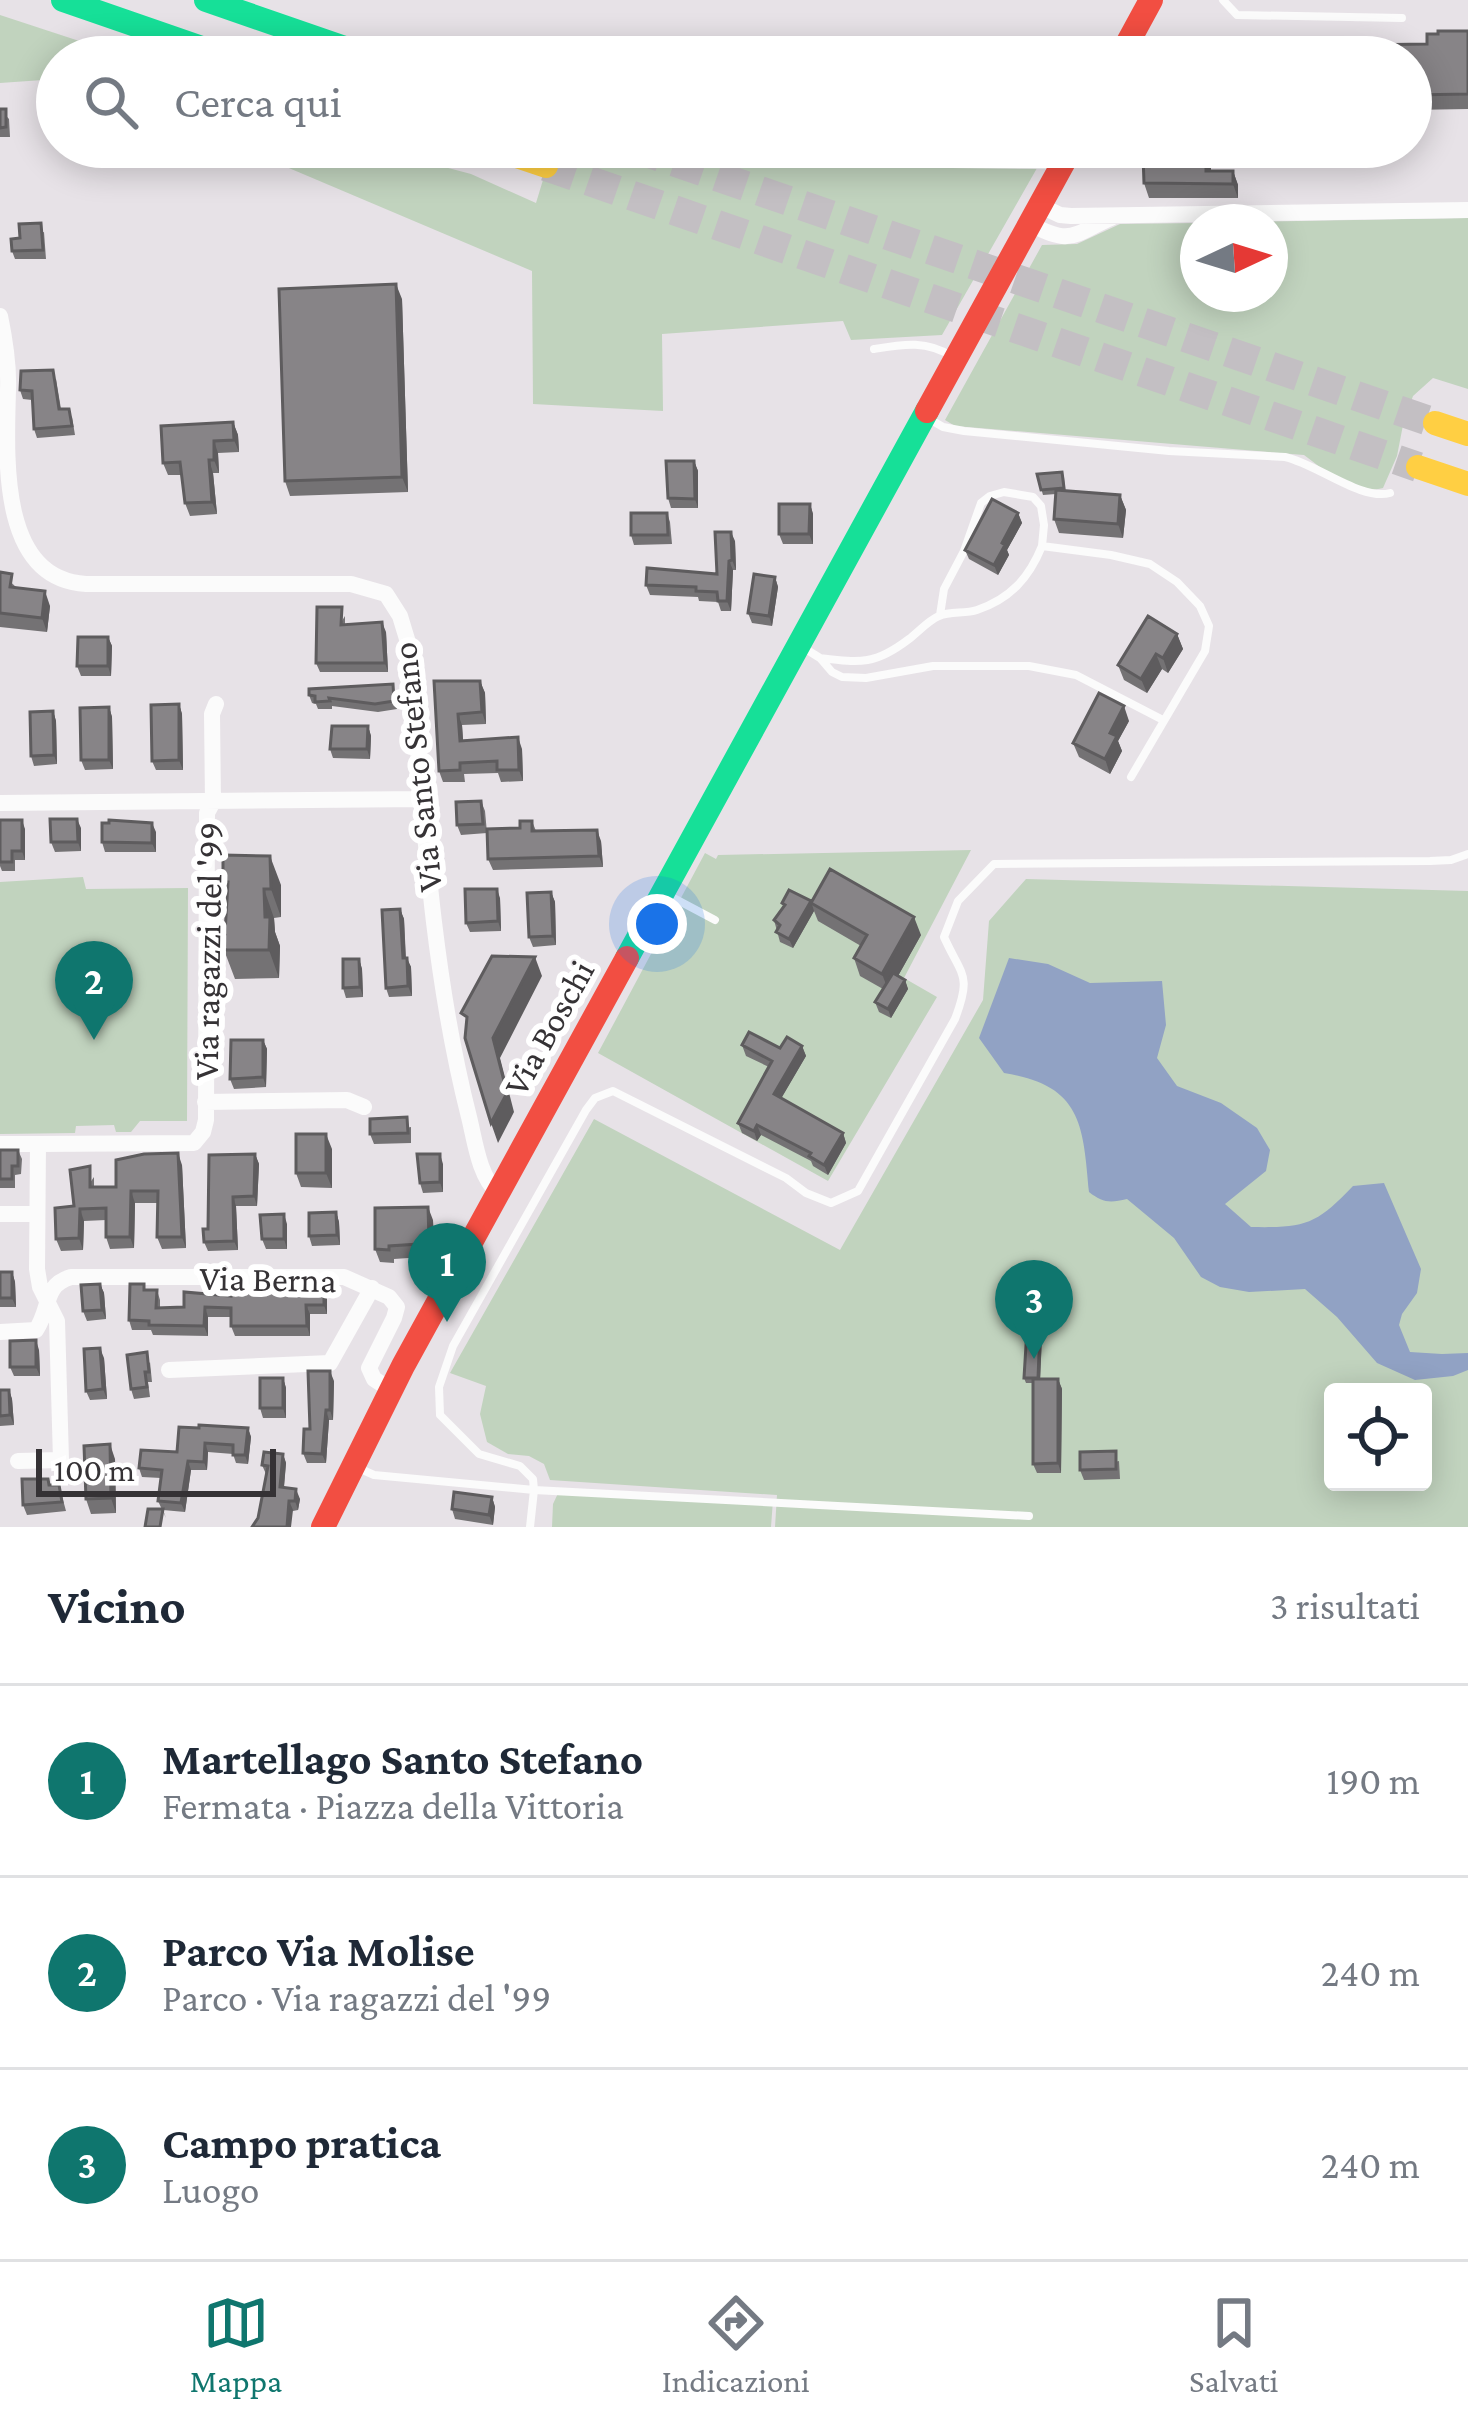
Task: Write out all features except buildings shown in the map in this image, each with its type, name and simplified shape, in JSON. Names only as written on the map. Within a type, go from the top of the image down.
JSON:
[{"type":"main road","points":[[63,0],[167,36]]},
{"type":"main road","points":[[206,0],[310,36]]},
{"type":"main road","points":[[1131,36],[1151,0]]},
{"type":"main road","name":"Via Boschi","points":[[323,1527],[498,1193],[665,893],[810,651],[924,416],[1062,168]]},
{"type":"main road","points":[[1435,423],[1468,434]]},
{"type":"main road","points":[[1418,467],[1468,484]]},
{"type":"street","points":[[1036,215],[1468,210]]},
{"type":"street","name":"Via Santo Stefano","points":[[0,316],[8,383],[3,508],[26,562],[66,584],[351,584],[386,594],[400,616],[410,650],[436,957],[456,1069],[478,1152],[490,1186],[498,1193]]},
{"type":"street","name":"Via ragazzi del '99","points":[[38,1144],[184,1144],[194,1143],[203,1132],[207,813],[213,802],[212,714],[216,704]]},
{"type":"street","name":"Via ragazzi del '99","points":[[0,803],[423,799]]},
{"type":"street","name":"Via ragazzi del '99","points":[[206,1102],[346,1100],[364,1106]]},
{"type":"street","points":[[0,1144],[38,1144],[37,1269],[60,1342],[61,1460],[18,1461]]},
{"type":"street","points":[[0,1214],[37,1214]]},
{"type":"street","name":"Via Berna","points":[[0,1333],[35,1330],[52,1288],[71,1276],[344,1277],[389,1297],[397,1307],[369,1368],[374,1379],[391,1390]]},
{"type":"street","points":[[169,1370],[330,1363],[372,1288]]},
{"type":"lane","points":[[1223,0],[1237,15],[1402,18]]},
{"type":"lane","points":[[874,349],[917,343],[956,359]]},
{"type":"lane","points":[[924,416],[953,430],[1169,452],[1285,457],[1304,461],[1359,490],[1378,496],[1390,493]]},
{"type":"lane","points":[[810,651],[852,664],[873,661],[940,615],[974,611],[1016,591],[1042,546],[1041,506],[1033,497],[1004,492],[981,503],[944,589],[940,615]]},
{"type":"lane","points":[[1042,546],[1150,564],[1200,606],[1208,626],[1205,651],[1131,777]]},
{"type":"lane","points":[[810,651],[842,677],[866,678],[933,666],[1030,666],[1076,675],[1163,720]]},
{"type":"lane","points":[[530,1527],[533,1479],[520,1466],[479,1454],[440,1415],[439,1387],[453,1346],[596,1099],[613,1091],[831,1203],[858,1191],[956,1019],[965,977],[944,938],[958,901],[994,864],[1430,861],[1468,854]]},
{"type":"lane","points":[[665,893],[715,920]]},
{"type":"lane","points":[[352,1466],[374,1475],[535,1490],[1030,1516]]},
{"type":"green space","points":[[0,15],[64,36],[36,36],[36,80],[0,83]]},
{"type":"green space","points":[[289,168],[448,168],[536,203],[547,168],[1037,168],[942,335],[851,340],[843,321],[662,334],[663,411],[533,404],[532,271]]},
{"type":"green space","points":[[1468,218],[1468,389],[1433,378],[1413,396],[1383,488],[1351,486],[1304,455],[955,426],[945,420],[1042,245],[1077,244],[1120,224],[1180,223],[1180,312],[1288,312],[1288,221]]},
{"type":"green space","points":[[971,850],[904,978],[937,997],[828,1181],[598,1053],[705,853],[716,859],[718,855]]},
{"type":"green space","points":[[83,877],[86,889],[188,888],[187,1121],[140,1121],[131,1132],[116,1132],[114,1125],[76,1126],[75,1133],[0,1134],[0,882]]},
{"type":"green space","points":[[1026,879],[1468,891],[1468,1527],[775,1527],[777,1495],[550,1480],[544,1464],[529,1456],[508,1454],[487,1442],[480,1414],[486,1386],[450,1373],[594,1119],[840,1250],[983,1000],[989,921]]},
{"type":"green space","points":[[560,1489],[773,1500],[771,1527],[552,1527],[553,1504]]},
{"type":"water","points":[[1009,958],[1048,964],[1090,983],[1162,981],[1166,1025],[1157,1058],[1177,1086],[1221,1103],[1257,1128],[1270,1150],[1266,1171],[1225,1204],[1251,1227],[1285,1226],[1319,1216],[1353,1186],[1384,1183],[1421,1269],[1417,1293],[1399,1325],[1410,1352],[1468,1353],[1468,1370],[1415,1380],[1377,1363],[1305,1289],[1249,1292],[1220,1287],[1201,1277],[1174,1238],[1127,1199],[1107,1201],[1089,1192],[1080,1128],[1064,1098],[1030,1079],[1004,1073],[979,1038]]},
{"type":"tunnel","points":[[552,168],[1418,467]]},
{"type":"tunnel","points":[[693,168],[1435,423]]},
{"type":"traffic: fast","points":[[63,0],[167,36]]},
{"type":"traffic: fast","points":[[206,0],[310,36]]},
{"type":"traffic: fast","points":[[627,958],[927,411]]},
{"type":"traffic: slow","points":[[1435,423],[1468,434]]},
{"type":"traffic: slow","points":[[1418,467],[1468,484]]},
{"type":"traffic: jam","points":[[1131,36],[1151,0]]},
{"type":"traffic: jam","points":[[927,411],[1060,168]]},
{"type":"traffic: jam","points":[[323,1527],[403,1366],[627,958]]},
{"type":"place","name":"Parco Via Molise","points":[[94,1040]]},
{"type":"place","name":"Martellago Santo Stefano","points":[[447,1322]]},
{"type":"place","name":"Campo pratica","points":[[1034,1359]]}]
